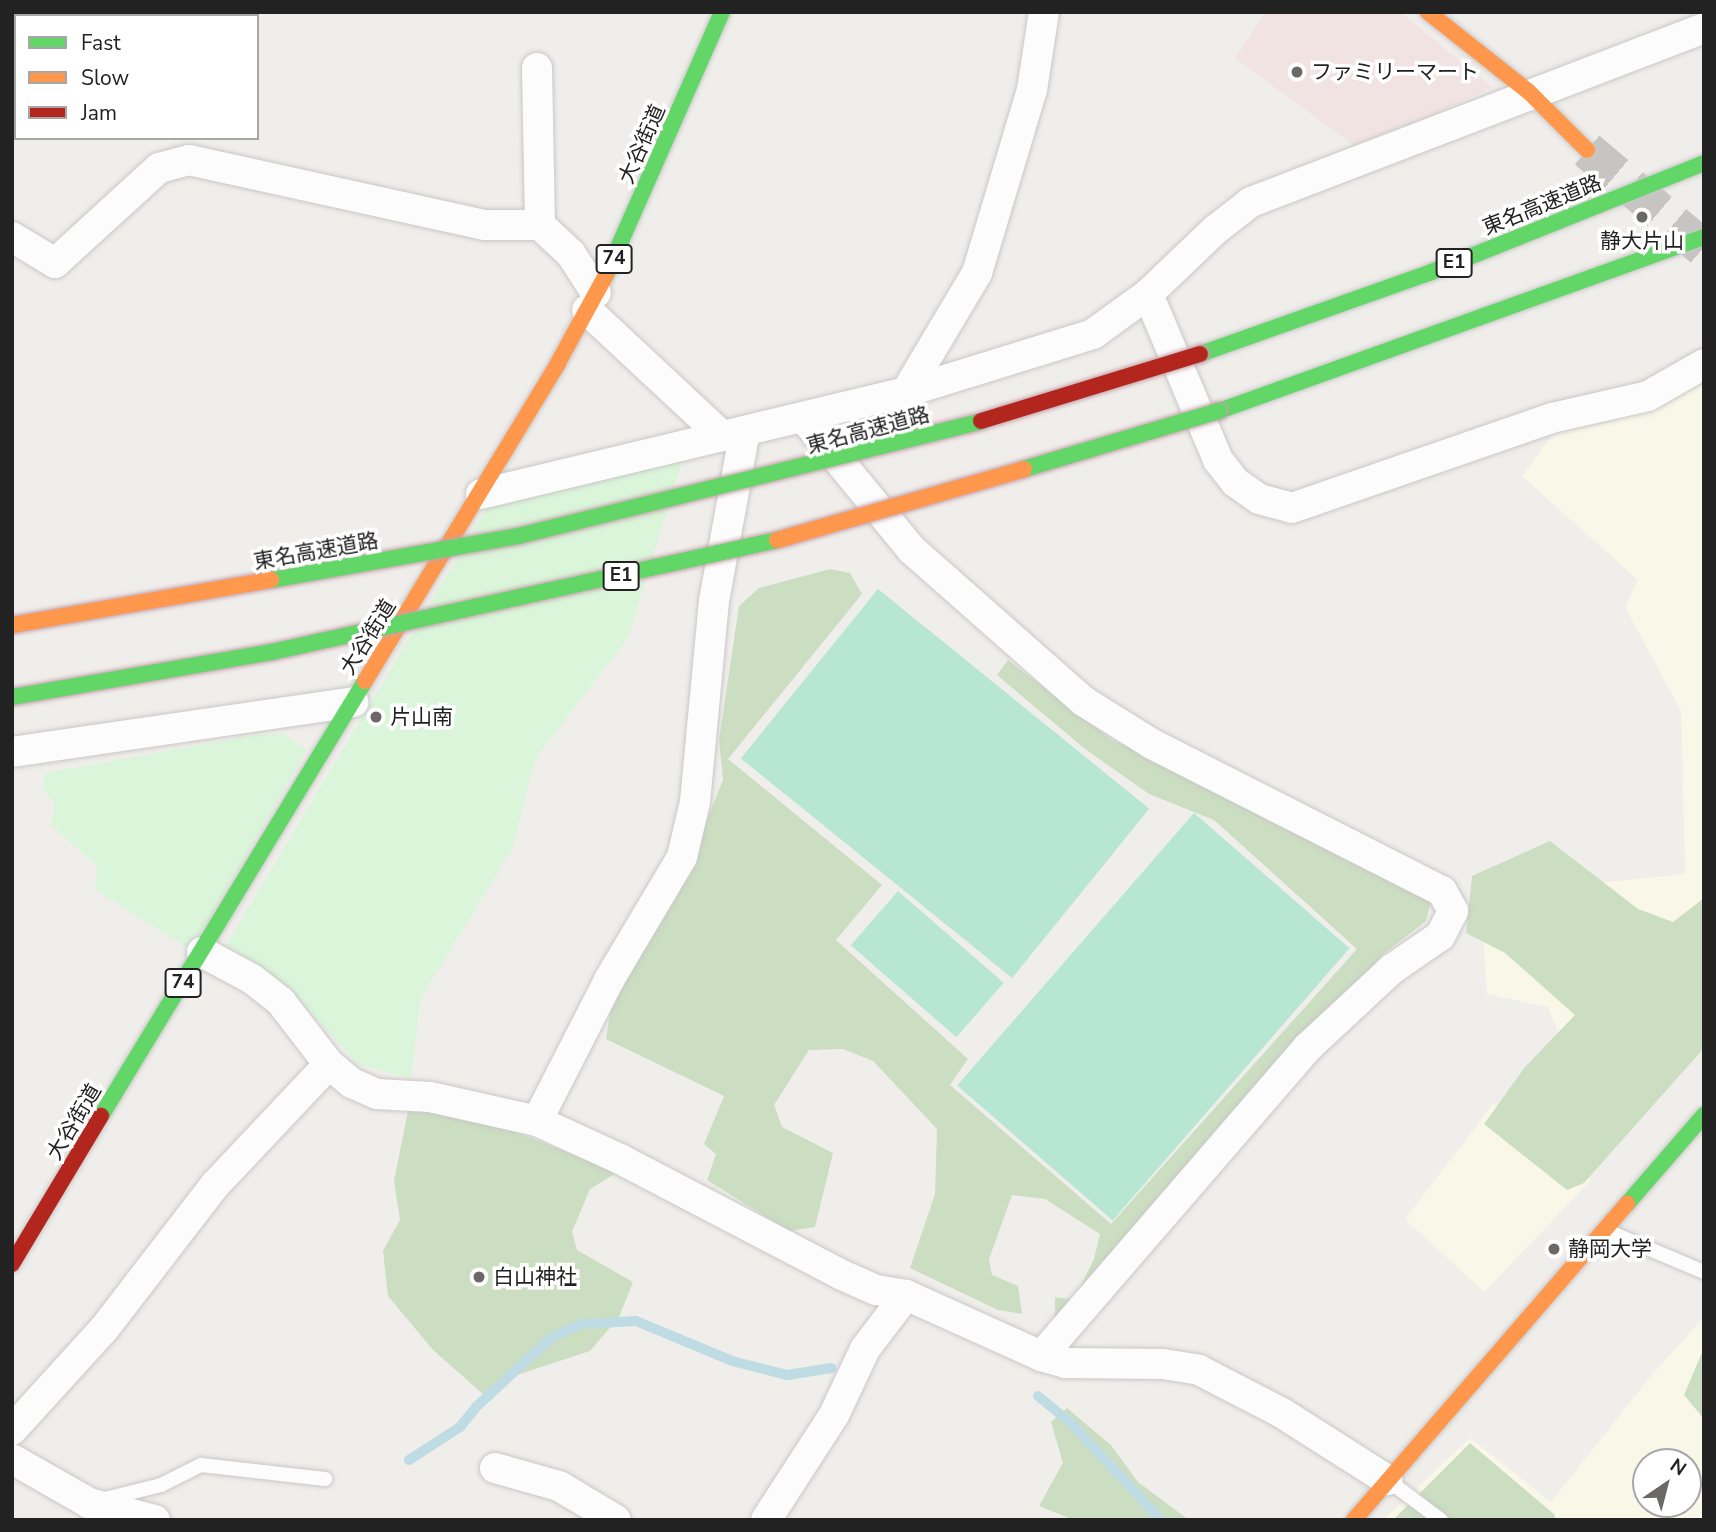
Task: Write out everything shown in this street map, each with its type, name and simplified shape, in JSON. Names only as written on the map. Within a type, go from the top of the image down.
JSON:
[{"type":"main road","name":"大谷街道","points":[[12,1264],[23,1225],[202,952],[481,494],[591,301],[722,12]]},
{"type":"main road","points":[[1428,12],[1529,92],[1587,150]]},
{"type":"main road","name":"東名高速道路","points":[[12,625],[518,537],[998,417],[1200,354],[1429,272],[1704,163]]},
{"type":"main road","name":"E1","points":[[12,697],[272,652],[812,532],[1219,411],[1466,326],[1704,237]]},
{"type":"main road","points":[[1354,1520],[1603,1228],[1704,1115]]},
{"type":"street","points":[[906,392],[977,273],[1032,90],[1044,12]]},
{"type":"street","points":[[481,494],[906,392],[1093,334],[1148,294],[1214,230],[1251,202],[1529,92],[1704,28]]},
{"type":"street","points":[[537,68],[540,225]]},
{"type":"street","points":[[12,237],[55,263],[159,168],[189,160],[485,225],[540,225],[571,254],[591,301],[734,433]]},
{"type":"street","points":[[1148,294],[1218,460],[1235,482],[1259,499],[1293,508],[1552,418],[1648,396],[1704,364]]},
{"type":"street","points":[[803,417],[912,550],[1083,701],[1152,744],[1442,891],[1453,911],[1440,936],[1392,969],[1308,1047],[1041,1356]]},
{"type":"street","points":[[537,1121],[609,980],[682,857],[695,802],[713,601],[734,433]]},
{"type":"street","points":[[12,752],[353,702]]},
{"type":"street","points":[[202,952],[252,979],[281,1002],[329,1064],[352,1083],[377,1094],[430,1097],[537,1121],[643,1170],[842,1275],[876,1290],[906,1295],[1041,1356],[1065,1363],[1163,1363],[1199,1370],[1239,1388],[1387,1480]]},
{"type":"street","points":[[12,1430],[104,1329],[215,1185],[329,1064]]},
{"type":"street","points":[[766,1520],[834,1415],[865,1349],[906,1295]]},
{"type":"street","points":[[12,1458],[89,1503],[155,1520]]},
{"type":"street","points":[[495,1468],[559,1486],[616,1520]]},
{"type":"lane","points":[[1603,1228],[1704,1272]]},
{"type":"lane","points":[[89,1503],[162,1485],[201,1465],[325,1479]]},
{"type":"lane","points":[[1387,1480],[1441,1520]]},
{"type":"shaded area","points":[[1266,12],[1400,12],[1492,87],[1360,150],[1235,58]]},
{"type":"shaded area","points":[[1704,376],[1704,1040],[1567,1055],[1548,1007],[1487,994],[1480,895],[1685,874],[1681,711],[1625,607],[1638,580],[1522,476],[1564,419]]},
{"type":"shaded area","points":[[1494,1103],[1591,1180],[1484,1292],[1405,1219]]},
{"type":"shaded area","points":[[1704,1317],[1704,1520],[1383,1520],[1470,1438],[1551,1502],[1650,1377]]},
{"type":"green space","points":[[690,435],[628,638],[535,759],[512,849],[420,1000],[411,1078],[357,1064],[310,1011],[225,947],[508,473]]},
{"type":"green space","points":[[830,569],[850,573],[862,594],[728,759],[882,885],[836,940],[968,1059],[950,1085],[1111,1224],[1357,949],[1214,820],[1149,794],[1085,749],[997,675],[1008,660],[1112,740],[1436,881],[1426,921],[1382,955],[1055,1336],[1055,1297],[1074,1300],[1094,1259],[1100,1234],[1045,1199],[1012,1195],[989,1259],[992,1275],[1018,1286],[1022,1314],[998,1310],[910,1268],[935,1194],[937,1129],[873,1061],[843,1049],[809,1050],[774,1105],[782,1127],[833,1153],[815,1227],[789,1231],[707,1180],[716,1154],[704,1144],[724,1096],[606,1039],[611,1006],[680,887],[723,780],[719,740],[739,606],[759,588]]},
{"type":"green space","points":[[878,589],[1149,809],[1012,978],[741,758]]},
{"type":"green space","points":[[284,734],[307,750],[191,950],[95,890],[97,866],[51,825],[55,804],[42,788],[45,773],[255,735]]},
{"type":"green space","points":[[1194,813],[1349,948],[1113,1221],[957,1085]]},
{"type":"green space","points":[[1550,841],[1638,909],[1673,922],[1704,898],[1704,1048],[1584,1183],[1567,1190],[1484,1124],[1525,1067],[1575,1015],[1505,953],[1466,933],[1472,876]]},
{"type":"green space","points":[[898,891],[1004,983],[956,1037],[851,945]]},
{"type":"green space","points":[[409,1106],[515,1132],[618,1172],[590,1189],[572,1232],[577,1250],[633,1282],[619,1317],[590,1351],[496,1382],[484,1395],[433,1350],[388,1296],[383,1251],[400,1220],[394,1181]]},
{"type":"green space","points":[[1704,1348],[1704,1419],[1684,1395]]},
{"type":"green space","points":[[1067,1408],[1111,1445],[1138,1482],[1189,1520],[1074,1520],[1039,1506],[1063,1463],[1051,1422]]},
{"type":"green space","points":[[1470,1443],[1555,1515],[1554,1520],[1393,1520]]},
{"type":"waterway","points":[[409,1460],[460,1427],[476,1407],[551,1338],[581,1324],[636,1321],[732,1361],[787,1375],[831,1368]]},
{"type":"waterway","points":[[1038,1396],[1072,1424],[1161,1520]]},
{"type":"tunnel","points":[[1587,150],[1704,249]]},
{"type":"traffic: fast","points":[[606,275],[722,12]]},
{"type":"traffic: fast","points":[[1200,354],[1429,273],[1704,163]]},
{"type":"traffic: fast","points":[[1219,411],[1704,237]]},
{"type":"traffic: fast","points":[[1024,469],[1219,411]]},
{"type":"traffic: fast","points":[[271,580],[518,536],[981,421]]},
{"type":"traffic: fast","points":[[12,697],[272,652],[777,540]]},
{"type":"traffic: fast","points":[[101,1116],[365,681]]},
{"type":"traffic: fast","points":[[1627,1204],[1704,1115]]},
{"type":"traffic: slow","points":[[1428,12],[1529,92],[1587,150]]},
{"type":"traffic: slow","points":[[365,681],[558,363],[606,275]]},
{"type":"traffic: slow","points":[[777,540],[1024,469]]},
{"type":"traffic: slow","points":[[12,625],[271,580]]},
{"type":"traffic: slow","points":[[1354,1520],[1627,1204]]},
{"type":"traffic: jam","points":[[981,421],[1200,354]]},
{"type":"traffic: jam","points":[[12,1264],[101,1116]]},
{"type":"place","name":"ファミリーマート","points":[[1297,72]]},
{"type":"place","name":"静大片山","points":[[1642,217]]},
{"type":"place","name":"片山南","points":[[376,717]]},
{"type":"place","name":"静岡大学","points":[[1554,1249]]},
{"type":"place","name":"白山神社","points":[[479,1277]]}]
